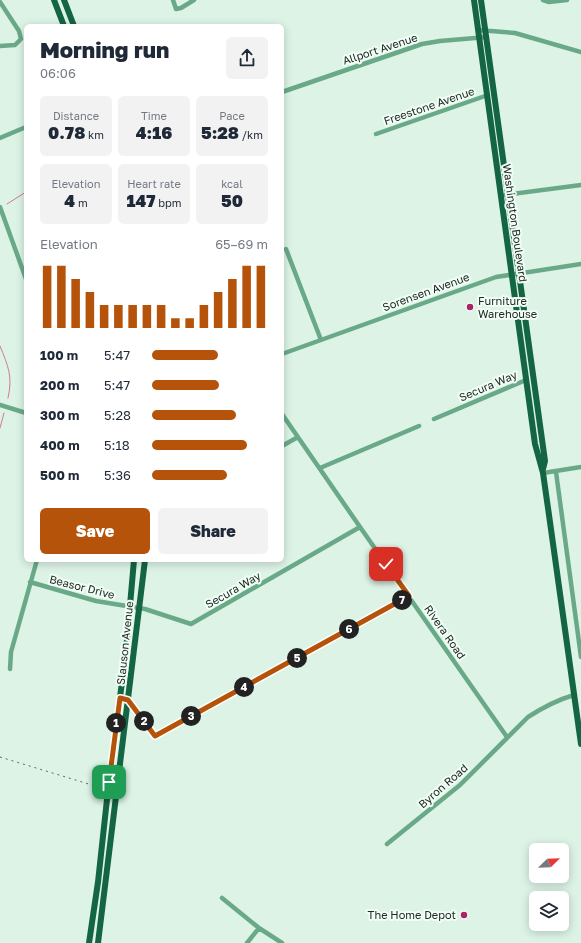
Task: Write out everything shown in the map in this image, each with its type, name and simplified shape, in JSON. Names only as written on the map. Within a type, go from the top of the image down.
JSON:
[{"type":"main road","points":[[54,0],[63,24]]},
{"type":"main road","points":[[64,0],[73,24]]},
{"type":"main road","name":"Washington Boulevard","points":[[474,0],[535,444],[543,473],[574,695],[579,710],[581,744]]},
{"type":"main road","name":"Washington Boulevard","points":[[481,0],[545,461],[543,473]]},
{"type":"main road","name":"Slauson Avenue","points":[[89,943],[98,882],[120,698],[134,562]]},
{"type":"main road","name":"Slauson Avenue","points":[[98,943],[145,562]]},
{"type":"main road","points":[[102,844],[111,846]]},
{"type":"main road","points":[[98,882],[106,885]]},
{"type":"street","points":[[173,0],[176,9],[181,8],[194,0]]},
{"type":"street","points":[[543,0],[544,2],[548,2],[567,0]]},
{"type":"street","points":[[0,2],[19,31],[21,39],[15,44],[0,46]]},
{"type":"street","points":[[478,30],[486,34],[515,33],[581,52]]},
{"type":"street","name":"Allport Avenue","points":[[284,91],[422,44],[480,38],[486,34]]},
{"type":"street","name":"Freestone Avenue","points":[[376,134],[488,95]]},
{"type":"street","points":[[0,138],[24,128]]},
{"type":"street","points":[[501,195],[581,184]]},
{"type":"street","points":[[0,207],[24,273]]},
{"type":"street","points":[[286,249],[321,340]]},
{"type":"street","name":"Sorensen Avenue","points":[[284,353],[496,277],[581,264]]},
{"type":"street","name":"Secura Way","points":[[434,419],[526,380]]},
{"type":"street","points":[[0,405],[24,412]]},
{"type":"street","name":"Rivera Road","points":[[284,417],[507,737]]},
{"type":"street","points":[[320,468],[419,426]]},
{"type":"street","points":[[284,445],[298,437]]},
{"type":"street","points":[[543,473],[581,467]]},
{"type":"street","points":[[556,472],[581,657]]},
{"type":"street","name":"Secura Way","points":[[130,607],[191,624],[360,528]]},
{"type":"street","points":[[10,669],[11,652],[30,582],[37,562]]},
{"type":"street","name":"Beasor Drive","points":[[30,582],[96,601],[130,607]]},
{"type":"street","points":[[120,698],[128,700],[155,736],[409,596]]},
{"type":"street","points":[[507,737],[528,717],[539,710],[574,695]]},
{"type":"street","name":"Byron Road","points":[[387,844],[460,785],[507,737]]},
{"type":"street","points":[[222,898],[259,928],[282,943]]},
{"type":"street","points":[[247,943],[259,928]]},
{"type":"waterway","points":[[7,204],[24,193]]},
{"type":"waterway","points":[[0,346],[10,377],[8,398]]},
{"type":"waterway","points":[[0,428],[4,413]]},
{"type":"railway","points":[[0,757],[105,789]]},
{"type":"place","name":"Furniture Warehouse","points":[[470,307]]},
{"type":"place","name":"The Home Depot","points":[[464,915]]},
{"type":"route","points":[[109,782],[120,698],[128,700],[155,736],[409,596],[386,564]]}]
